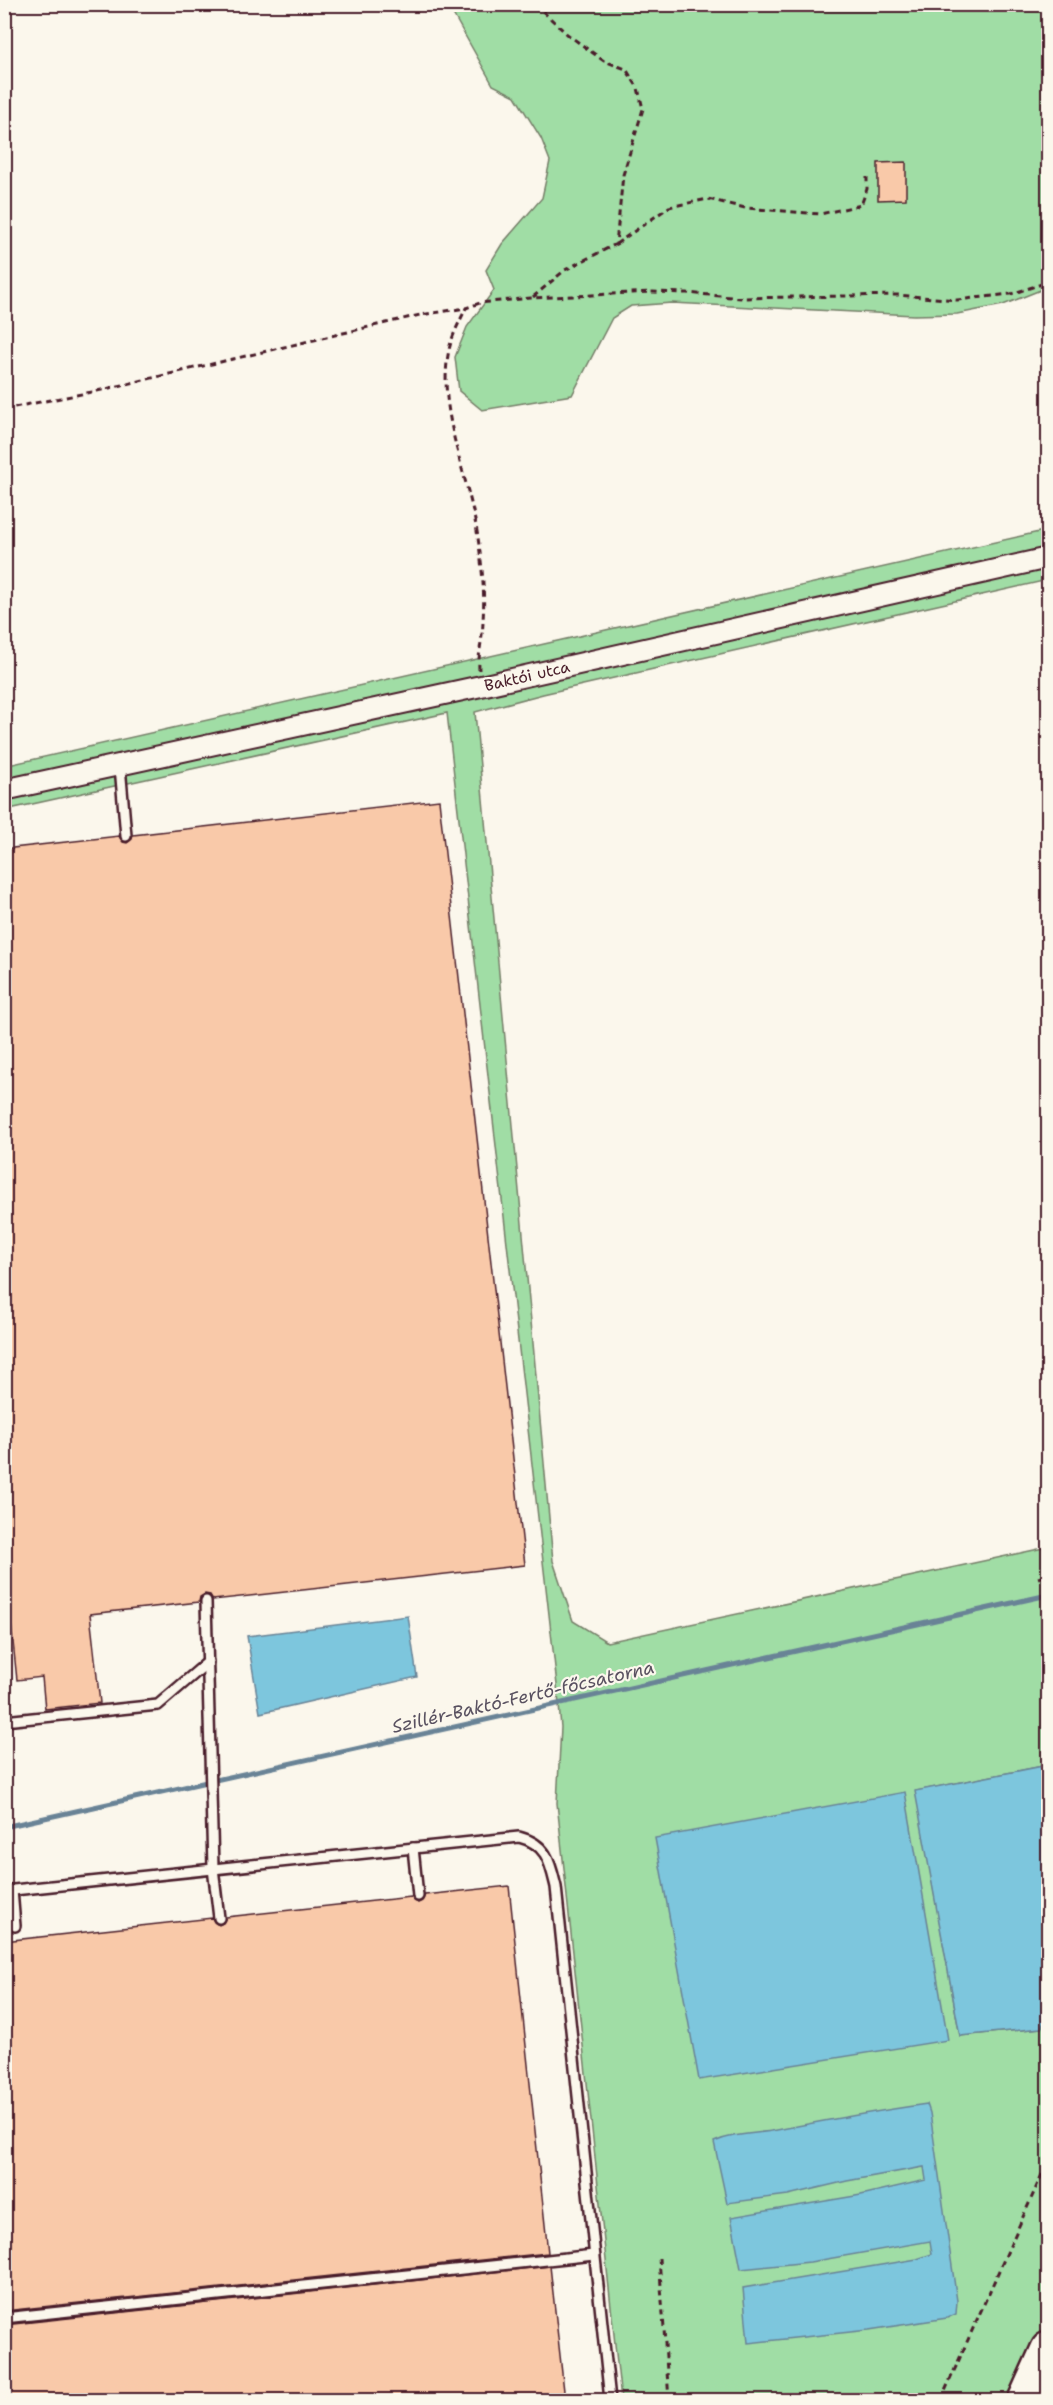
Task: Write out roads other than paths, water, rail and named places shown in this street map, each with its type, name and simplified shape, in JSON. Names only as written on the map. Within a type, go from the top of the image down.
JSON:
[{"type":"highway","points":[[1025,2400],[1048,2349]]},
{"type":"street","name":"Baktói utca","points":[[4,790],[481,686],[1048,558]]},
{"type":"lane","points":[[120,766],[126,836]]},
{"type":"lane","points":[[206,1601],[212,1756],[213,1868],[219,1918]]},
{"type":"lane","points":[[4,1721],[158,1705],[208,1662]]},
{"type":"lane","points":[[15,1926],[8,1891],[519,1837],[536,1842],[547,1858],[556,1887],[610,2400]]},
{"type":"lane","points":[[413,1848],[418,1896]]},
{"type":"lane","points":[[4,2318],[594,2255]]},
{"type":"water","points":[[408,1616],[417,1677],[260,1713],[247,1636]]},
{"type":"water","points":[[1048,1765],[1048,2015],[1041,2028],[960,2036],[915,1791]]},
{"type":"water","points":[[905,1792],[948,2040],[699,2080],[655,1838]]},
{"type":"water","points":[[927,2104],[957,2301],[956,2314],[947,2318],[869,2330],[748,2343],[743,2288],[917,2259],[932,2254],[930,2241],[810,2262],[741,2269],[731,2217],[861,2195],[926,2180],[924,2167],[847,2181],[788,2195],[727,2203],[714,2142],[737,2135]]},
{"type":"waterway","name":"Szillér-Baktó-Fertő-főcsatorna","points":[[4,1827],[1048,1595]]}]
